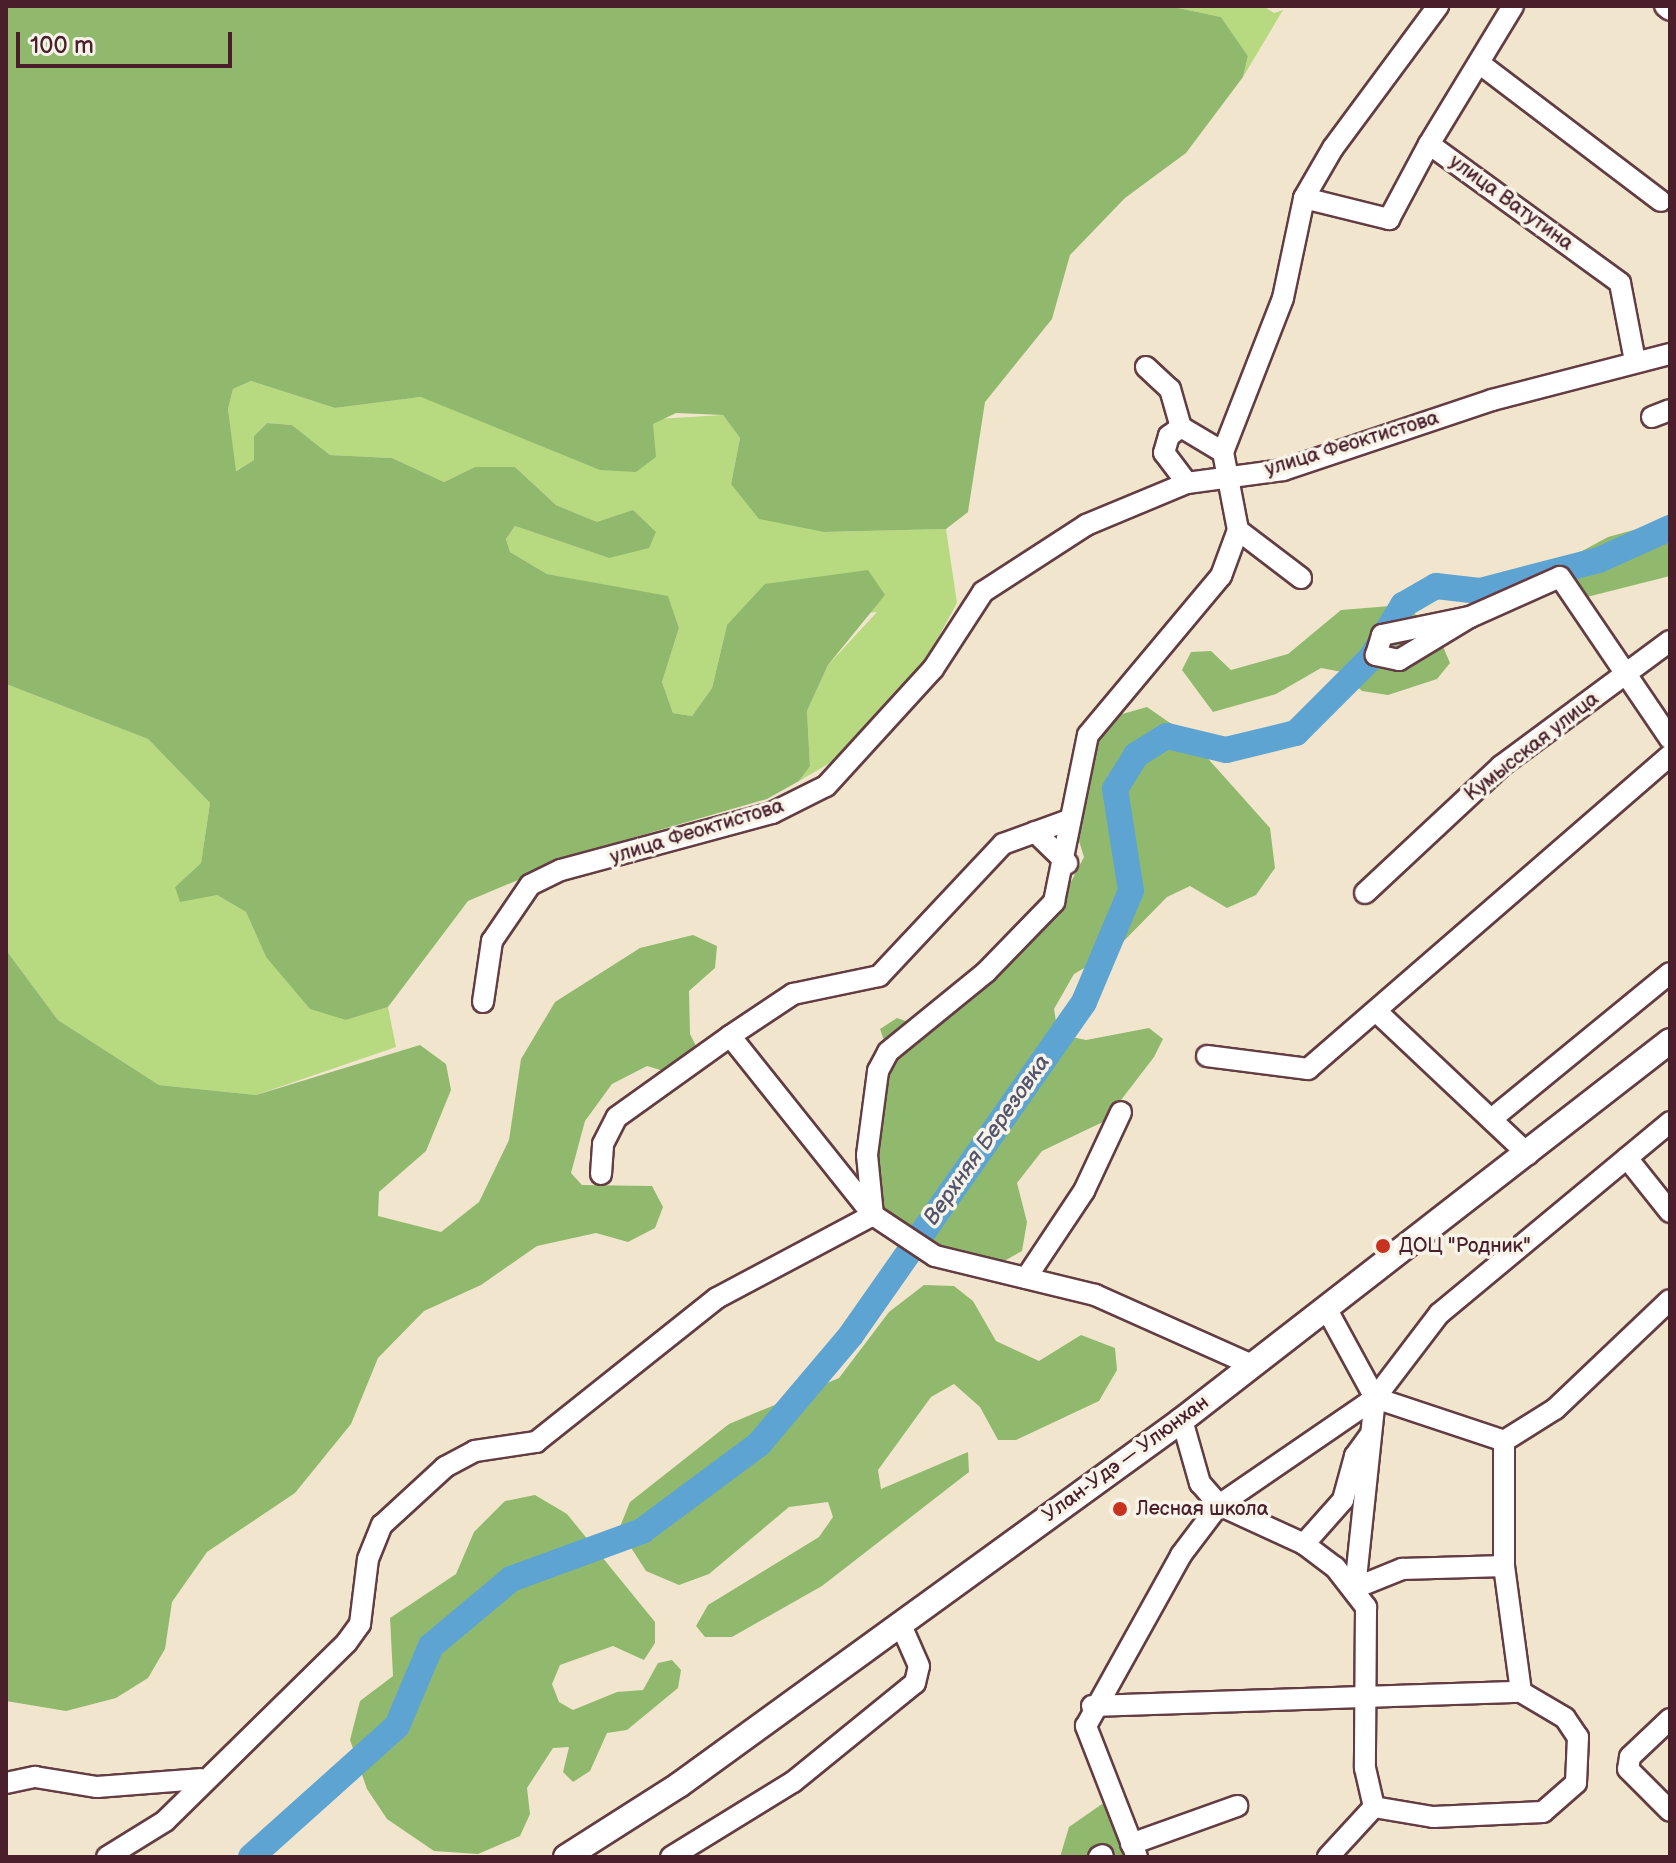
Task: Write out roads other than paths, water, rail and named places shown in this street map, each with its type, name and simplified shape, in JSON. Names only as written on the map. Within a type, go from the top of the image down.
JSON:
[{"type":"main road","name":"Улан-Удэ — Улюнхан","points":[[566,1857],[679,1785],[1182,1420],[1670,1041]]},
{"type":"street","points":[[873,1215],[869,1115],[888,1052],[997,963],[1054,902],[1067,863],[1066,821],[1100,712],[1150,668],[1177,622],[1221,576],[1238,530],[1226,462],[1283,298],[1304,198],[1333,148],[1438,6]]},
{"type":"street","name":"улица Ватутина","points":[[1513,6],[1429,144],[1620,283],[1635,361]]},
{"type":"street","points":[[1479,63],[1661,201]]},
{"type":"street","points":[[1304,198],[1389,219],[1429,144]]},
{"type":"street","name":"улица Феоктистова","points":[[483,1002],[492,941],[530,885],[561,870],[772,813],[826,786],[864,752],[1002,576],[1086,525],[1187,483],[1226,462],[1283,470],[1635,361],[1670,354]]},
{"type":"street","points":[[1146,367],[1170,389],[1181,427],[1226,462]]},
{"type":"street","points":[[1181,427],[1164,453],[1187,483]]},
{"type":"street","points":[[1238,530],[1301,578]]},
{"type":"street","points":[[1470,617],[1560,577],[1670,739]]},
{"type":"street","name":"Кумысская улица","points":[[1365,893],[1501,766],[1670,641]]},
{"type":"street","points":[[1207,1056],[1308,1069],[1670,755]]},
{"type":"street","points":[[601,1174],[603,1144],[617,1117],[793,994],[879,976],[994,852],[1066,821]]},
{"type":"street","points":[[1035,832],[1067,863]]},
{"type":"street","points":[[1494,1117],[1670,973]]},
{"type":"street","points":[[1376,1011],[1494,1117],[1528,1154]]},
{"type":"street","points":[[730,1036],[873,1215],[935,1256],[1132,1309],[1252,1365]]},
{"type":"street","points":[[1026,1278],[1084,1191],[1121,1112]]},
{"type":"street","points":[[1237,1806],[1134,1851],[1092,1747],[1086,1726],[1092,1706],[1161,1584],[1219,1505],[1375,1398],[1439,1314],[1670,1122]]},
{"type":"street","points":[[1627,1158],[1670,1212]]},
{"type":"street","points":[[107,1857],[165,1821],[200,1779],[347,1642],[360,1624],[368,1559],[382,1525],[445,1467],[475,1451],[536,1442],[717,1298],[873,1215]]},
{"type":"street","points":[[1504,1441],[1555,1409],[1670,1300]]},
{"type":"street","points":[[1326,1308],[1375,1398],[1355,1588],[1370,1628],[1370,1697],[1365,1768],[1374,1807]]},
{"type":"street","points":[[1375,1398],[1504,1441]]},
{"type":"street","points":[[1182,1420],[1200,1483],[1219,1505],[1304,1544],[1355,1588]]},
{"type":"street","points":[[1304,1544],[1343,1500],[1355,1456],[1372,1433]]},
{"type":"street","points":[[1504,1441],[1504,1566],[1521,1692]]},
{"type":"street","points":[[1355,1588],[1402,1569],[1504,1566]]},
{"type":"street","points":[[671,1857],[793,1782],[915,1683],[919,1666],[900,1623]]},
{"type":"street","points":[[1092,1706],[1521,1692],[1565,1718],[1578,1737],[1576,1783],[1561,1800],[1529,1817],[1433,1817],[1374,1807]]},
{"type":"street","points":[[1670,1719],[1630,1757],[1628,1769],[1670,1811]]},
{"type":"street","points":[[6,1783],[35,1777],[97,1787],[200,1779]]},
{"type":"street","points":[[1328,1857],[1374,1807]]},
{"type":"waterway","name":"Верхняя Березовка","points":[[251,1857],[397,1726],[431,1646],[511,1579],[642,1531],[759,1444],[851,1335],[1084,1002],[1131,891],[1115,789],[1136,755],[1167,736],[1226,750],[1296,733],[1371,658],[1403,605],[1436,586],[1480,591],[1599,560],[1670,528]]},
{"type":"place","name":"ДОЦ \"Родник\"","points":[[1383,1246]]},
{"type":"place","name":"Лесная школа","points":[[1120,1509]]}]
